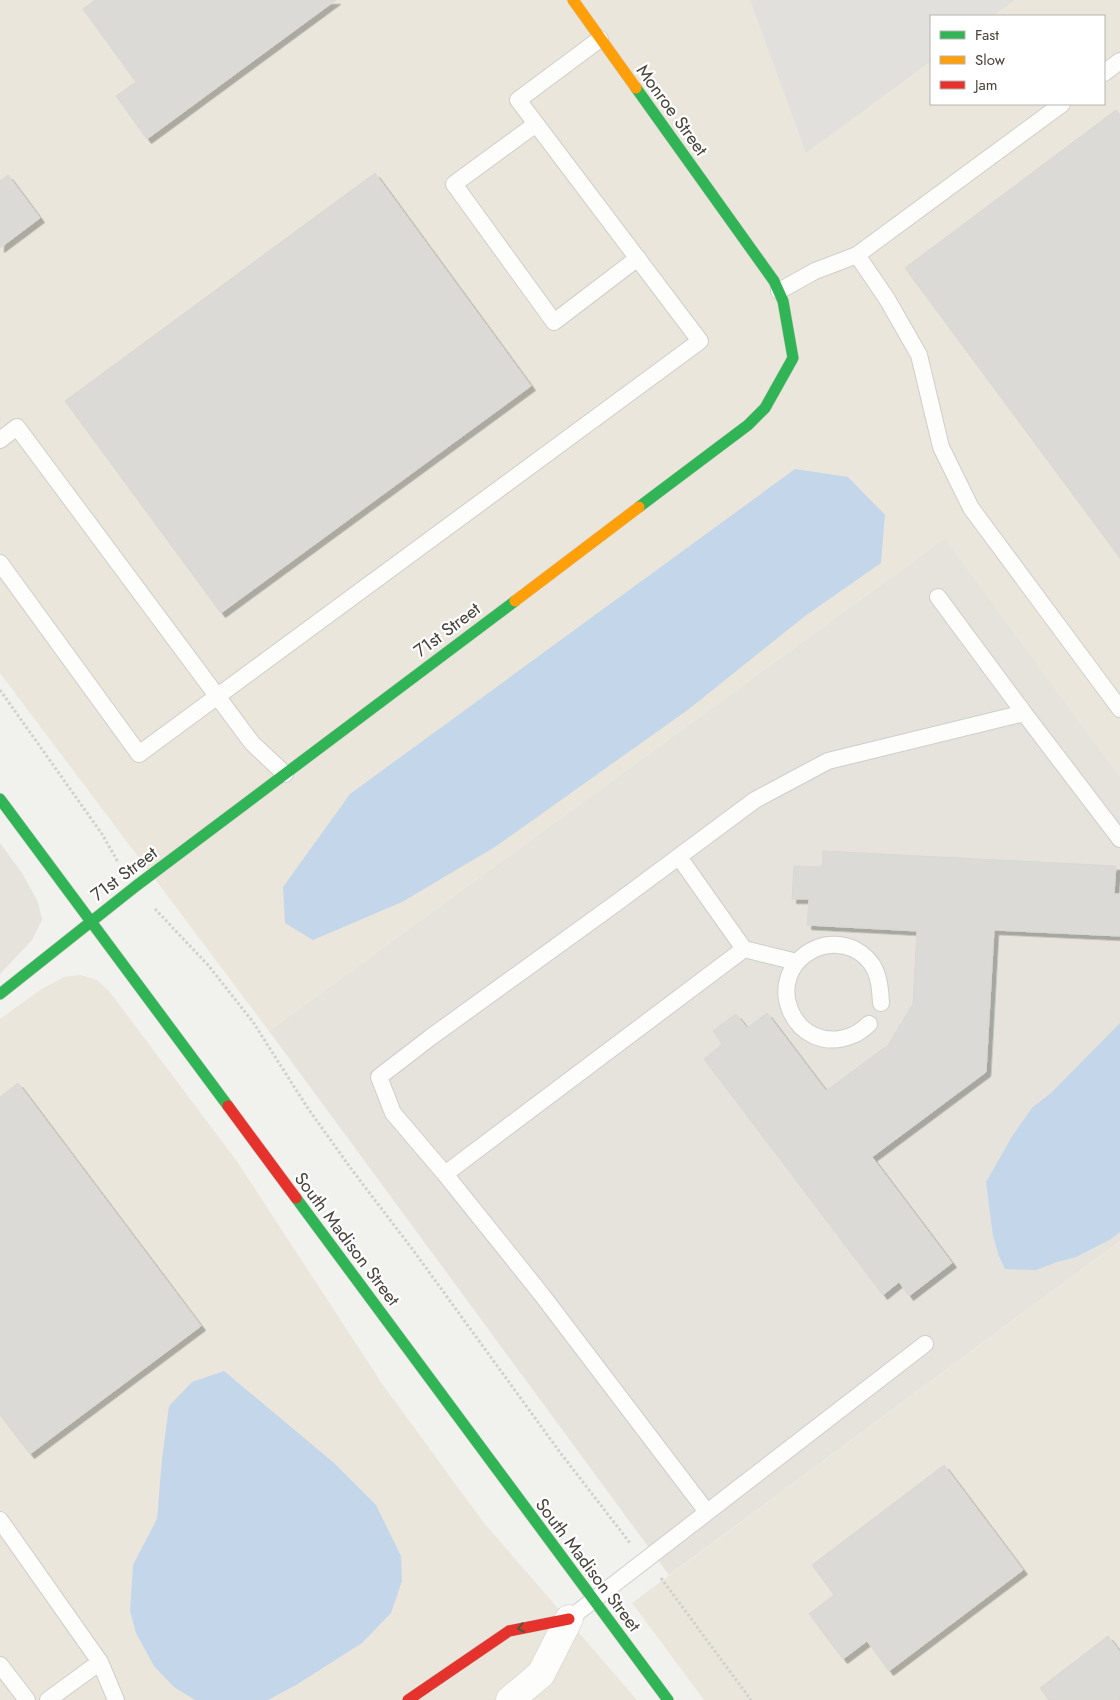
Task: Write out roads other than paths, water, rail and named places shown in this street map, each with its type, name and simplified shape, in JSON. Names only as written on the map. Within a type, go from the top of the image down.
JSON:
[{"type":"street","name":"Monroe Street","points":[[573,0],[744,239]]},
{"type":"street","name":"71st Street","points":[[0,994],[91,921],[748,425],[765,408],[793,358],[783,301],[779,291],[744,239]]},
{"type":"street","name":"South Madison Street","points":[[0,799],[668,1700]]},
{"type":"street","points":[[408,1700],[509,1631],[569,1619]]},
{"type":"street","points":[[510,1700],[541,1674],[569,1619]]},
{"type":"lane","points":[[0,563],[139,754],[700,341],[518,100],[600,39]]},
{"type":"lane","points":[[1105,72],[1120,61]]},
{"type":"lane","points":[[779,291],[815,271],[857,255],[1061,105]]},
{"type":"lane","points":[[536,124],[454,184],[554,322],[638,258]]},
{"type":"lane","points":[[857,255],[887,299],[919,355],[940,447],[971,508],[1120,709]]},
{"type":"lane","points":[[0,440],[17,427],[252,743],[285,774]]},
{"type":"lane","points":[[938,596],[1120,839]]},
{"type":"lane","points":[[707,1512],[542,1295],[445,1174],[393,1113],[379,1077],[755,800],[828,761],[1024,713]]},
{"type":"lane","points":[[678,857],[744,949],[797,962]]},
{"type":"lane","points":[[869,1024],[855,1035],[839,1039],[823,1039],[808,1033],[796,1021],[788,1007],[786,991],[789,975],[797,962],[808,952],[822,946],[838,945],[852,948],[865,956],[874,968],[880,982],[880,1003]]},
{"type":"lane","points":[[445,1174],[744,949]]},
{"type":"lane","points":[[569,1619],[925,1344]]},
{"type":"lane","points":[[0,1520],[100,1662],[116,1700]]},
{"type":"lane","points":[[48,1700],[100,1662]]},
{"type":"lane","points":[[0,1665],[27,1700]]},
{"type":"water","points":[[795,469],[848,477],[885,515],[881,563],[805,616],[689,709],[495,847],[402,902],[313,940],[285,923],[283,887],[350,794]]},
{"type":"water","points":[[1120,1023],[1120,1232],[1111,1239],[1076,1257],[1036,1270],[1005,1269],[993,1236],[986,1182],[1013,1135],[1032,1108],[1052,1092]]},
{"type":"water","points":[[224,1371],[334,1463],[376,1505],[401,1556],[402,1581],[391,1613],[362,1643],[296,1685],[268,1700],[195,1700],[174,1687],[154,1666],[136,1633],[130,1611],[133,1565],[157,1519],[169,1406],[192,1382]]}]
